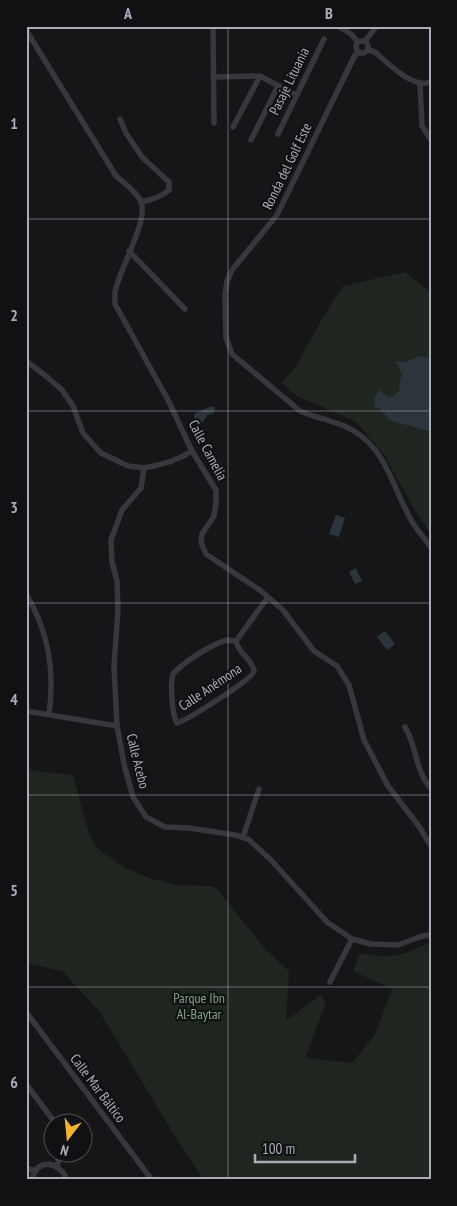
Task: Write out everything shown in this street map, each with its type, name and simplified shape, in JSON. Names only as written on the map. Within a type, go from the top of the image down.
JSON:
[{"type":"street","points":[[213,26],[214,123]]},
{"type":"street","points":[[338,26],[351,34],[358,42]]},
{"type":"street","points":[[365,41],[377,26]]},
{"type":"street","points":[[26,30],[116,176],[129,187],[141,202],[152,200],[167,193],[169,182],[142,157],[126,133],[120,119]]},
{"type":"street","name":"Pasaje Lituania","points":[[278,134],[324,39]]},
{"type":"street","points":[[358,42],[361,40],[365,41]]},
{"type":"street","points":[[365,41],[368,50]]},
{"type":"street","points":[[358,42],[356,48],[358,52],[368,50],[375,52],[412,81],[420,84],[431,82]]},
{"type":"street","name":"Ronda del Golf Este","points":[[358,52],[277,215],[232,270],[227,281],[225,295],[226,338],[232,354],[300,411],[311,416],[340,423],[356,431],[370,445],[385,464],[412,523],[431,548]]},
{"type":"street","points":[[213,77],[260,76],[296,95]]},
{"type":"street","points":[[233,127],[260,76]]},
{"type":"street","points":[[420,84],[422,126],[431,140]]},
{"type":"street","points":[[251,140],[278,86]]},
{"type":"street","name":"Calle Camelia","points":[[141,202],[142,216],[115,292],[115,304],[168,400],[192,451],[216,490],[214,516],[202,534],[201,542],[206,554],[268,596],[283,610],[314,651],[337,666],[350,685],[364,740],[388,786],[418,825],[431,846]]},
{"type":"street","points":[[130,250],[185,310]]},
{"type":"street","points":[[26,361],[62,390],[73,406],[83,433],[101,453],[128,466],[144,468],[181,459],[192,451]]},
{"type":"street","name":"Calle Acebo","points":[[144,468],[140,488],[122,510],[112,540],[112,562],[117,581],[118,610],[114,666],[116,726],[133,797],[146,817],[164,827],[189,828],[248,839],[271,860],[328,922],[352,939],[371,944],[398,945],[422,936],[431,935]]},
{"type":"street","points":[[26,594],[32,603],[45,639],[52,670],[49,715]]},
{"type":"street","name":"Calle Anémona","points":[[236,641],[268,596]]},
{"type":"street","name":"Calle Anémona","points":[[236,641],[238,648],[254,670],[252,676],[177,723],[174,711],[173,674],[220,642],[236,641]]},
{"type":"street","points":[[26,712],[116,726]]},
{"type":"street","points":[[405,727],[411,736],[424,781],[431,788]]},
{"type":"street","points":[[243,837],[259,790]]},
{"type":"street","points":[[330,982],[352,939]]},
{"type":"street","name":"Calle Mar Báltico","points":[[26,1012],[142,1168],[144,1180]]},
{"type":"street","points":[[26,1084],[48,1114]]},
{"type":"street","points":[[32,1180],[36,1170],[45,1164],[57,1166],[65,1174],[67,1180]]},
{"type":"street","points":[[26,1168],[36,1170]]},
{"type":"street","points":[[142,1168],[152,1180]]},
{"type":"green space","points":[[405,272],[431,293],[431,534],[416,512],[384,455],[357,422],[297,396],[281,383],[294,369],[343,286]]},
{"type":"green space","points":[[218,458],[226,471],[218,475],[211,461]]},
{"type":"green space","name":"Parque Ibn Al-Baytar","points":[[26,770],[73,775],[88,831],[98,849],[125,868],[149,878],[176,885],[210,886],[217,889],[266,950],[289,971],[286,1021],[320,995],[326,1002],[305,1058],[352,1063],[376,1033],[392,989],[353,971],[359,955],[394,956],[431,942],[431,1180],[204,1180],[178,1141],[99,1011],[62,971],[26,963]]},
{"type":"shaded area","points":[[420,356],[431,358],[431,432],[389,420],[381,409],[374,407],[375,397],[379,390],[388,397],[392,397],[399,391],[402,374],[395,361],[404,362]]},
{"type":"shaded area","points":[[211,406],[215,407],[214,413],[207,415],[200,424],[195,421],[194,414]]},
{"type":"shaded area","points":[[336,515],[345,518],[339,537],[329,534]]},
{"type":"shaded area","points":[[356,568],[362,581],[355,584],[349,572]]},
{"type":"shaded area","points":[[385,631],[395,644],[387,650],[377,637]]}]
